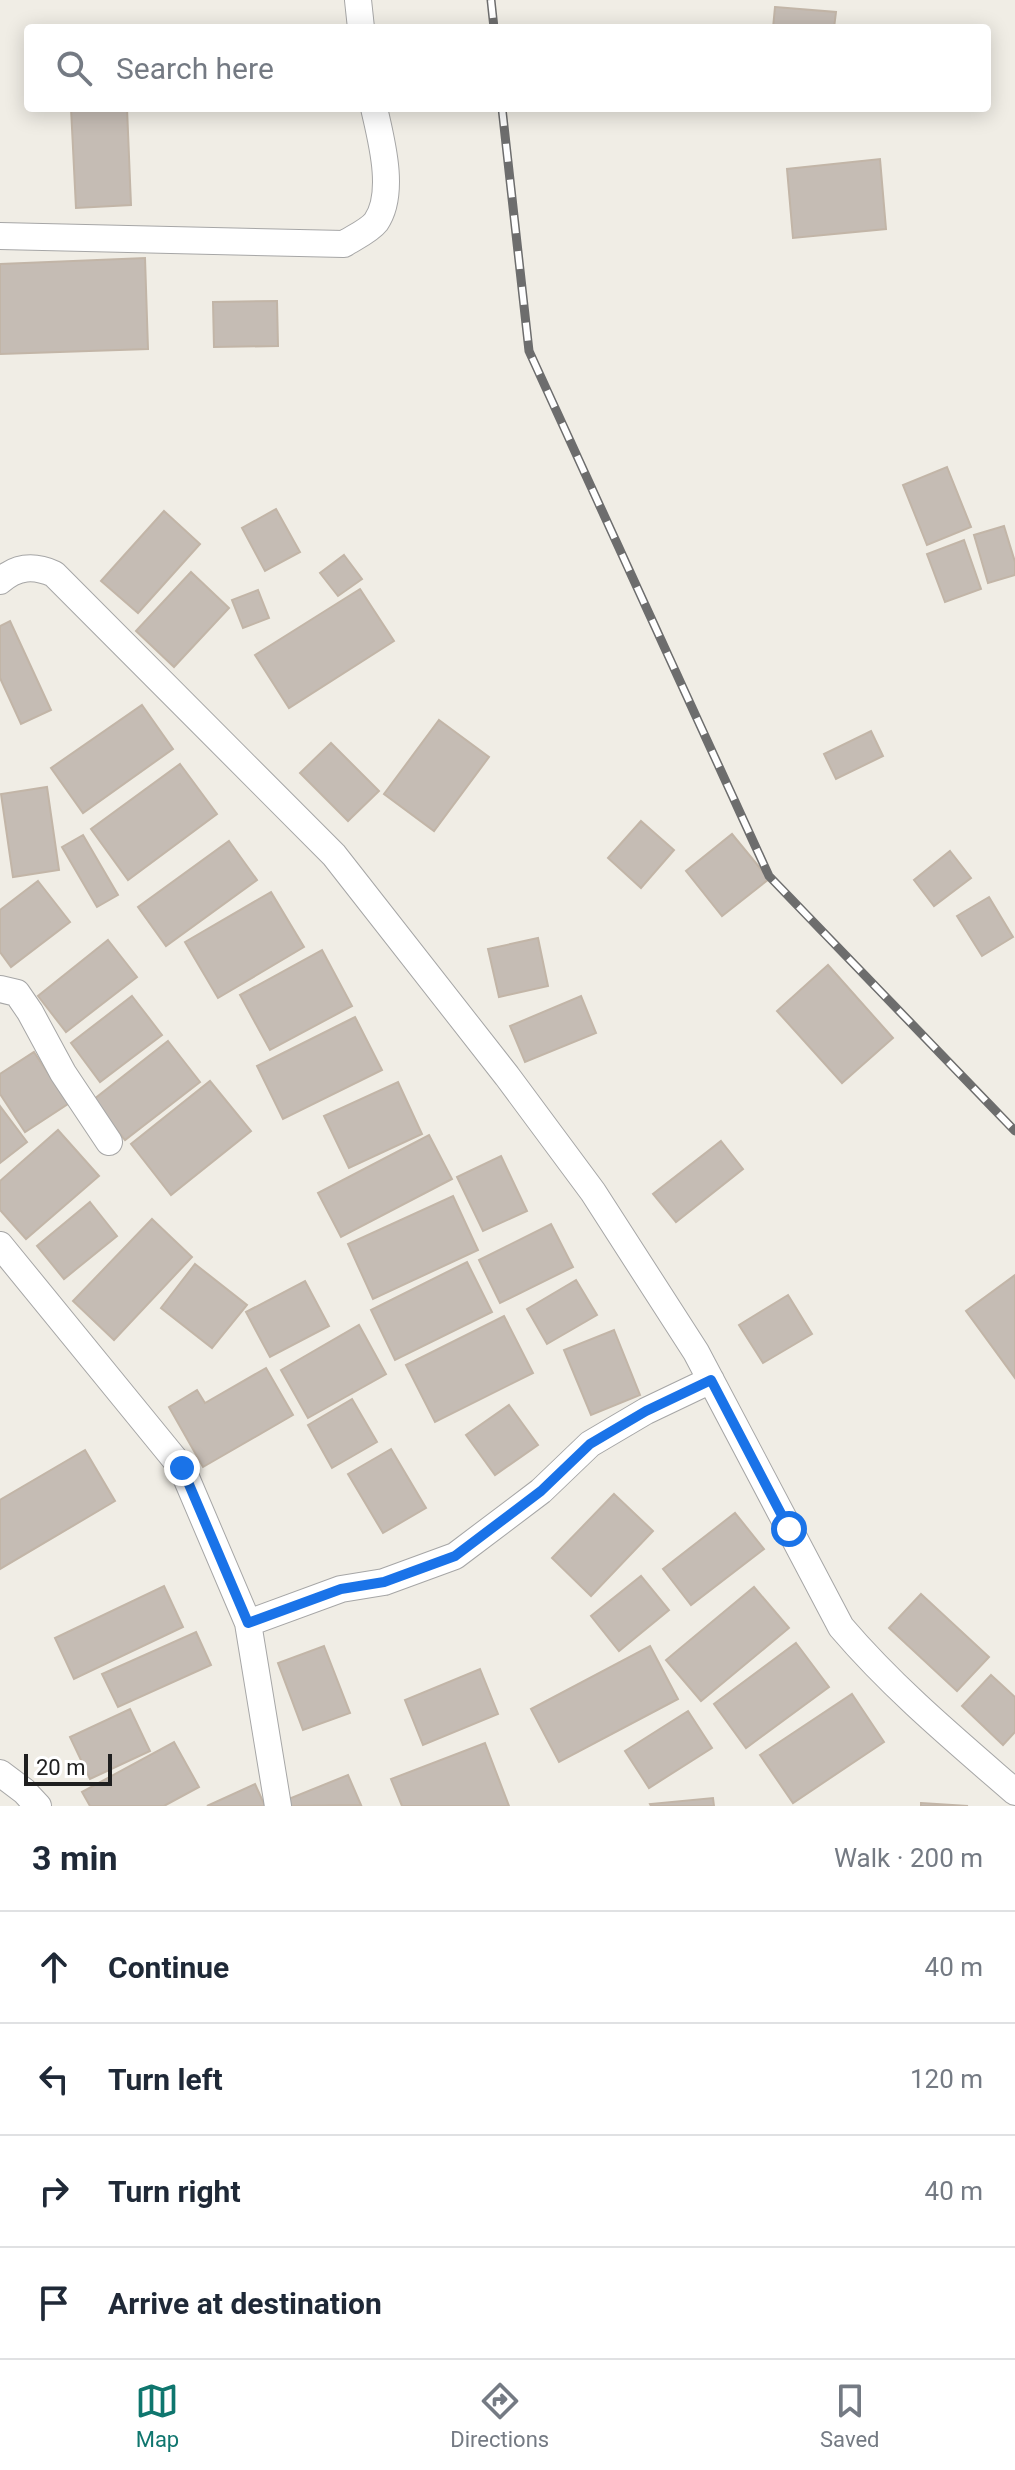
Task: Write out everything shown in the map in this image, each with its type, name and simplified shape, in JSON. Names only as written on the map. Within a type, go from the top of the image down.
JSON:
[{"type":"street","points":[[358,0],[361,24]]},
{"type":"street","points":[[0,236],[344,244],[375,223],[383,202],[387,167],[375,112]]},
{"type":"street","points":[[0,581],[19,569],[39,568],[54,574],[334,855],[507,1076],[593,1192],[696,1352],[841,1627],[874,1666],[924,1714],[1015,1792]]},
{"type":"street","points":[[0,989],[17,993],[63,1073],[109,1142]]},
{"type":"street","points":[[0,1245],[182,1468],[248,1623],[278,1806]]},
{"type":"street","points":[[248,1623],[341,1589],[384,1582],[455,1556],[541,1491],[590,1444],[646,1411],[711,1380]]},
{"type":"street","points":[[0,1773],[38,1806]]},
{"type":"building","points":[[775,7],[836,12],[834,24],[773,24]]},
{"type":"building","points":[[71,112],[127,112],[131,205],[76,208]]},
{"type":"building","points":[[880,159],[886,229],[793,238],[787,169]]},
{"type":"building","points":[[145,258],[148,349],[0,354],[0,264]]},
{"type":"building","points":[[277,301],[278,346],[214,347],[213,302]]},
{"type":"building","points":[[947,467],[971,527],[927,545],[903,485]]},
{"type":"building","points":[[276,509],[300,552],[265,571],[242,528]]},
{"type":"building","points":[[164,511],[200,544],[138,613],[101,581]]},
{"type":"building","points":[[1004,526],[1015,562],[1015,575],[988,583],[974,535]]},
{"type":"building","points":[[964,540],[981,589],[945,602],[927,554]]},
{"type":"building","points":[[344,555],[362,579],[338,596],[320,573]]},
{"type":"building","points":[[191,572],[229,608],[174,667],[136,631]]},
{"type":"building","points":[[360,589],[394,641],[289,708],[255,655]]},
{"type":"building","points":[[258,590],[269,618],[243,628],[232,600]]},
{"type":"building","points":[[10,621],[51,710],[21,724],[0,678],[0,626]]},
{"type":"building","points":[[142,705],[173,749],[83,813],[51,768]]},
{"type":"building","points":[[439,720],[489,757],[434,831],[384,794]]},
{"type":"building","points":[[871,731],[883,756],[836,779],[824,754]]},
{"type":"building","points":[[331,743],[379,791],[348,821],[300,773]]},
{"type":"building","points":[[180,764],[217,814],[128,880],[91,829]]},
{"type":"building","points":[[47,787],[59,870],[13,877],[1,794]]},
{"type":"building","points":[[641,821],[674,850],[641,888],[608,858]]},
{"type":"building","points":[[732,834],[769,879],[722,916],[686,871]]},
{"type":"building","points":[[83,835],[118,895],[97,907],[62,847]]},
{"type":"building","points":[[229,841],[257,880],[166,946],[138,907]]},
{"type":"building","points":[[950,851],[971,878],[934,906],[914,880]]},
{"type":"building","points":[[38,881],[70,922],[11,967],[0,952],[0,910]]},
{"type":"building","points":[[271,892],[304,947],[218,998],[185,942]]},
{"type":"building","points":[[989,897],[1013,937],[982,956],[957,916]]},
{"type":"building","points":[[538,938],[548,986],[499,997],[488,949]]},
{"type":"building","points":[[108,940],[137,977],[66,1032],[38,996]]},
{"type":"building","points":[[322,950],[352,1006],[270,1050],[240,995]]},
{"type":"building","points":[[828,965],[893,1038],[842,1083],[777,1011]]},
{"type":"building","points":[[132,996],[162,1035],[100,1082],[71,1043]]},
{"type":"building","points":[[581,996],[596,1033],[525,1062],[510,1026]]},
{"type":"building","points":[[355,1017],[382,1070],[283,1119],[257,1066]]},
{"type":"building","points":[[168,1041],[200,1082],[125,1140],[93,1100]]},
{"type":"building","points":[[34,1052],[68,1104],[25,1132],[0,1094],[0,1074]]},
{"type":"building","points":[[210,1081],[251,1131],[171,1195],[131,1144]]},
{"type":"building","points":[[398,1082],[422,1134],[349,1168],[324,1116]]},
{"type":"building","points":[[0,1106],[27,1142],[0,1163]]},
{"type":"building","points":[[58,1130],[99,1176],[26,1239],[0,1210],[0,1181]]},
{"type":"building","points":[[429,1135],[452,1179],[341,1237],[318,1193]]},
{"type":"building","points":[[721,1141],[743,1169],[676,1222],[653,1194]]},
{"type":"building","points":[[501,1156],[527,1211],[483,1231],[457,1177]]},
{"type":"building","points":[[453,1196],[478,1250],[373,1299],[348,1244]]},
{"type":"building","points":[[90,1202],[117,1236],[64,1279],[37,1246]]},
{"type":"building","points":[[152,1219],[192,1257],[114,1340],[73,1301]]},
{"type":"building","points":[[551,1224],[573,1267],[500,1303],[479,1260]]},
{"type":"building","points":[[467,1262],[492,1312],[395,1360],[371,1310]]},
{"type":"building","points":[[195,1264],[247,1305],[212,1348],[161,1308]]},
{"type":"building","points":[[1015,1275],[1015,1378],[966,1311]]},
{"type":"building","points":[[576,1280],[597,1315],[547,1344],[527,1309]]},
{"type":"building","points":[[305,1281],[329,1326],[270,1357],[246,1312]]},
{"type":"building","points":[[788,1295],[812,1334],[763,1363],[739,1325]]},
{"type":"building","points":[[504,1316],[533,1373],[435,1422],[406,1365]]},
{"type":"building","points":[[359,1325],[386,1374],[308,1418],[281,1370]]},
{"type":"building","points":[[614,1330],[640,1395],[591,1415],[564,1350]]},
{"type":"building","points":[[266,1368],[293,1415],[203,1467],[169,1407],[197,1390],[205,1403]]},
{"type":"building","points":[[352,1399],[377,1442],[332,1468],[308,1425]]},
{"type":"building","points":[[509,1405],[538,1445],[495,1475],[466,1435]]},
{"type":"building","points":[[391,1449],[426,1508],[383,1533],[348,1474]]},
{"type":"building","points":[[85,1450],[115,1501],[0,1569],[0,1500]]},
{"type":"building","points":[[614,1494],[653,1531],[591,1596],[552,1558]]},
{"type":"building","points":[[735,1513],[764,1549],[691,1605],[663,1569]]},
{"type":"building","points":[[641,1576],[669,1610],[619,1651],[591,1616]]},
{"type":"building","points":[[164,1586],[183,1627],[74,1679],[55,1638]]},
{"type":"building","points":[[754,1587],[789,1628],[701,1701],[666,1660]]},
{"type":"building","points":[[921,1594],[989,1657],[957,1691],[889,1628]]},
{"type":"building","points":[[196,1632],[211,1665],[118,1707],[102,1674]]},
{"type":"building","points":[[796,1643],[829,1687],[746,1748],[714,1704]]},
{"type":"building","points":[[324,1646],[350,1713],[303,1730],[278,1663]]},
{"type":"building","points":[[650,1646],[678,1699],[559,1762],[531,1709]]},
{"type":"building","points":[[480,1669],[498,1714],[423,1745],[405,1700]]},
{"type":"building","points":[[991,1675],[1015,1697],[1015,1732],[1003,1745],[962,1706]]},
{"type":"building","points":[[852,1694],[884,1742],[793,1803],[760,1755]]},
{"type":"building","points":[[130,1709],[150,1751],[90,1779],[70,1737]]},
{"type":"building","points":[[688,1711],[712,1748],[649,1788],[625,1751]]},
{"type":"building","points":[[174,1742],[199,1787],[164,1806],[90,1806],[82,1792]]},
{"type":"building","points":[[485,1743],[509,1806],[402,1806],[391,1779]]},
{"type":"building","points":[[348,1775],[361,1805],[288,1806],[286,1800]]},
{"type":"building","points":[[255,1784],[265,1806],[207,1806]]},
{"type":"building","points":[[713,1798],[714,1806],[650,1804]]},
{"type":"building","points":[[921,1803],[968,1806],[921,1806]]},
{"type":"railway","points":[[491,0],[494,24]]},
{"type":"railway","points":[[502,112],[529,351],[769,876],[1015,1131]]},
{"type":"route","points":[[182,1468],[248,1623],[341,1589],[384,1582],[455,1556],[541,1491],[590,1444],[646,1411],[711,1380],[789,1529]]}]
